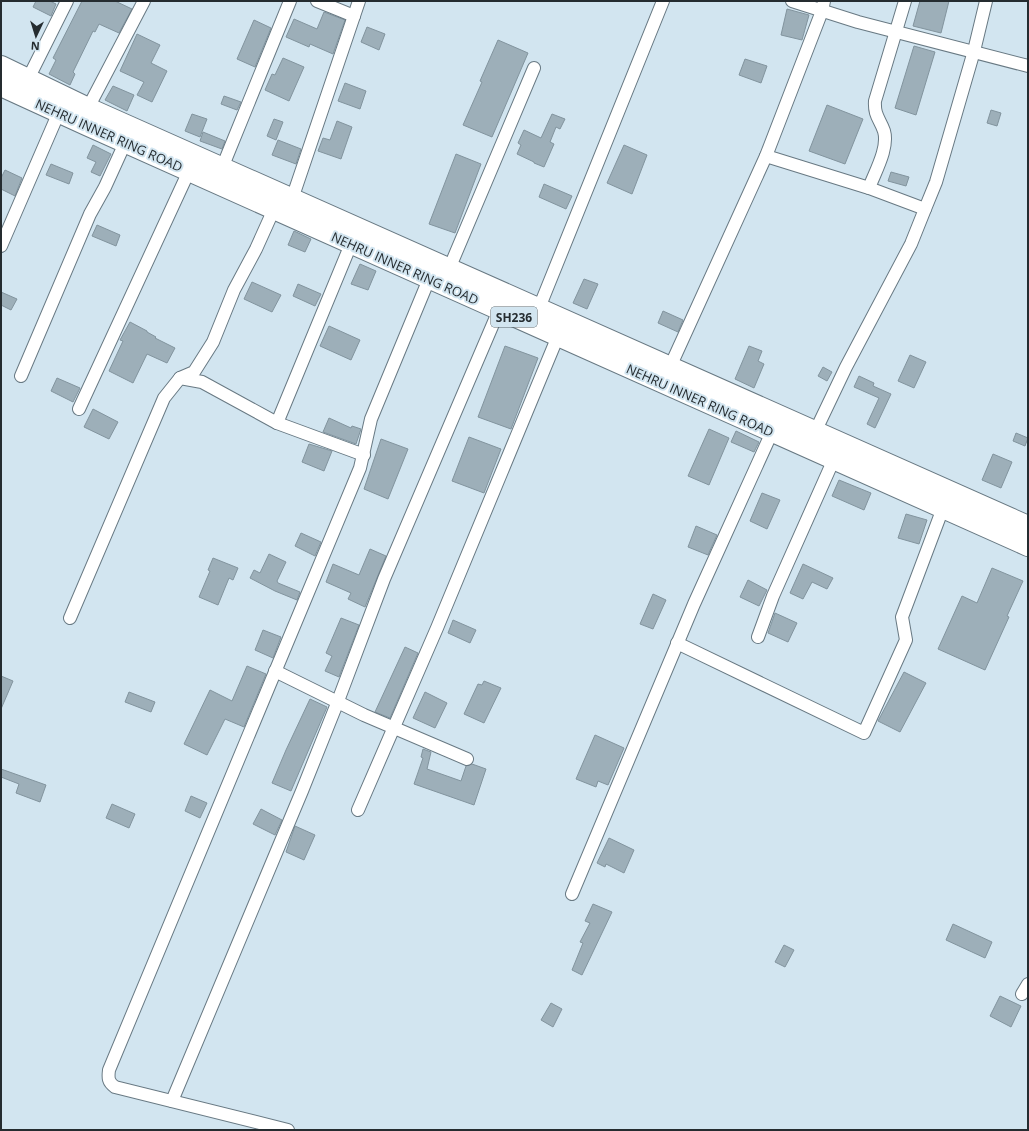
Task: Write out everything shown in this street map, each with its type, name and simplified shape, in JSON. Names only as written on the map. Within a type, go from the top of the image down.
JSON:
[{"type":"main road","name":"SH236","points":[[1,66],[88,108],[1028,526]]},
{"type":"main road","name":"NEHRU INNER RING ROAD","points":[[1,86],[125,143],[1028,546]]},
{"type":"street","points":[[28,79],[67,1]]},
{"type":"street","points":[[88,108],[144,1]]},
{"type":"street","points":[[222,168],[290,1]]},
{"type":"street","points":[[317,1],[354,16]]},
{"type":"street","points":[[292,199],[359,1]]},
{"type":"street","points":[[539,308],[662,1]]},
{"type":"street","points":[[792,1],[823,6],[858,22],[1028,66]]},
{"type":"street","points":[[869,188],[884,148],[885,140],[882,126],[874,109],[875,101],[905,1]]},
{"type":"street","points":[[816,432],[846,367],[911,244],[936,182],[974,51],[986,1]]},
{"type":"street","points":[[670,366],[766,156],[823,6]]},
{"type":"street","points":[[449,268],[534,68]]},
{"type":"street","points":[[1,246],[59,112]]},
{"type":"street","points":[[21,376],[90,214],[105,187],[125,143]]},
{"type":"street","points":[[766,156],[869,188],[925,209]]},
{"type":"street","points":[[79,409],[189,171]]},
{"type":"street","points":[[70,618],[164,398],[180,378],[194,372],[213,342],[234,290],[256,249],[274,209]]},
{"type":"street","points":[[277,423],[351,244]]},
{"type":"street","points":[[288,1130],[115,1087],[110,1083],[108,1077],[109,1070],[360,468],[371,419],[429,279]]},
{"type":"street","points":[[172,1101],[338,701],[384,579],[499,310]]},
{"type":"street","points":[[358,810],[437,628],[558,336]]},
{"type":"street","points":[[180,378],[202,382],[277,423],[364,455]]},
{"type":"street","points":[[572,894],[677,643],[772,432]]},
{"type":"street","points":[[758,637],[773,596],[834,460]]},
{"type":"street","points":[[677,643],[864,733],[906,640],[902,616],[943,508]]},
{"type":"street","points":[[275,671],[364,715],[467,759]]},
{"type":"building","points":[[36,1],[50,1],[56,4],[51,16],[33,7]]},
{"type":"building","points":[[82,1],[115,1],[132,9],[119,33],[99,24],[95,32],[93,31],[73,72],[75,74],[70,85],[49,74],[56,60],[53,58]]},
{"type":"building","points":[[920,1],[949,1],[941,33],[913,26]]},
{"type":"building","points":[[787,9],[809,15],[802,40],[781,35]]},
{"type":"building","points":[[324,12],[345,20],[333,54],[310,44],[309,47],[286,37],[294,19],[317,29]]},
{"type":"building","points":[[254,20],[271,28],[255,67],[237,59]]},
{"type":"building","points":[[367,27],[385,34],[379,50],[361,42]]},
{"type":"building","points":[[137,34],[160,45],[151,63],[167,71],[152,102],[137,95],[144,82],[120,71]]},
{"type":"building","points":[[498,40],[528,53],[492,137],[463,125]]},
{"type":"building","points":[[914,46],[935,52],[916,115],[895,108]]},
{"type":"building","points":[[283,58],[304,67],[289,101],[265,90],[272,74],[275,75]]},
{"type":"building","points":[[745,59],[767,66],[761,83],[739,75]]},
{"type":"building","points":[[345,83],[366,91],[360,109],[338,101]]},
{"type":"building","points":[[113,86],[134,95],[127,111],[105,100]]},
{"type":"building","points":[[224,96],[241,102],[237,110],[221,104]]},
{"type":"building","points":[[827,105],[863,119],[845,164],[809,151]]},
{"type":"building","points":[[991,110],[1001,113],[997,126],[987,123]]},
{"type":"building","points":[[192,114],[207,119],[200,137],[185,131]]},
{"type":"building","points":[[552,114],[565,119],[560,129],[556,127],[550,142],[554,144],[544,167],[517,154],[521,145],[518,143],[524,130],[541,138]]},
{"type":"building","points":[[274,119],[283,122],[276,140],[267,136]]},
{"type":"building","points":[[337,121],[352,127],[341,159],[318,151],[323,138],[330,140]]},
{"type":"building","points":[[203,132],[225,141],[222,149],[200,141]]},
{"type":"building","points":[[278,140],[301,149],[296,164],[272,155]]},
{"type":"building","points":[[93,145],[111,154],[100,176],[91,172],[96,162],[87,158]]},
{"type":"building","points":[[624,145],[647,155],[632,194],[607,183]]},
{"type":"building","points":[[456,154],[481,164],[455,233],[429,224]]},
{"type":"building","points":[[51,164],[73,173],[69,184],[46,175]]},
{"type":"building","points":[[5,170],[22,178],[15,196],[1,189],[1,178]]},
{"type":"building","points":[[891,172],[909,177],[906,186],[888,181]]},
{"type":"building","points":[[544,184],[572,196],[566,209],[539,197]]},
{"type":"building","points":[[97,225],[120,235],[116,246],[92,236]]},
{"type":"building","points":[[294,231],[311,239],[305,252],[288,245]]},
{"type":"building","points":[[360,264],[376,271],[368,290],[351,284]]},
{"type":"building","points":[[584,279],[598,284],[587,309],[573,303]]},
{"type":"building","points":[[252,282],[281,295],[272,312],[244,299]]},
{"type":"building","points":[[298,284],[321,294],[315,306],[293,296]]},
{"type":"building","points":[[1,292],[17,299],[11,310],[1,305]]},
{"type":"building","points":[[663,311],[683,320],[678,332],[658,323]]},
{"type":"building","points":[[130,322],[147,331],[156,337],[155,338],[175,348],[167,363],[147,354],[133,383],[109,371],[123,341],[120,340]]},
{"type":"building","points":[[329,326],[360,340],[351,360],[320,346]]},
{"type":"building","points":[[505,346],[538,358],[511,429],[478,417]]},
{"type":"building","points":[[749,346],[762,351],[758,361],[764,364],[754,388],[735,379]]},
{"type":"building","points":[[910,355],[926,362],[914,388],[898,381]]},
{"type":"building","points":[[823,367],[832,372],[827,381],[818,376]]},
{"type":"building","points":[[859,376],[874,383],[873,386],[891,394],[875,428],[867,424],[879,398],[854,387]]},
{"type":"building","points":[[57,378],[80,388],[73,402],[51,391]]},
{"type":"building","points":[[93,409],[118,422],[109,439],[84,427]]},
{"type":"building","points":[[329,418],[351,428],[352,426],[361,429],[356,444],[323,432]]},
{"type":"building","points":[[709,429],[729,438],[709,485],[688,476]]},
{"type":"building","points":[[736,431],[759,442],[754,452],[731,442]]},
{"type":"building","points":[[1016,433],[1028,438],[1025,446],[1013,441]]},
{"type":"building","points":[[469,437],[501,449],[484,493],[452,481]]},
{"type":"building","points":[[381,439],[408,449],[388,499],[364,489]]},
{"type":"building","points":[[309,444],[332,451],[324,471],[302,462]]},
{"type":"building","points":[[993,454],[1012,462],[1001,488],[982,480]]},
{"type":"building","points":[[839,480],[871,493],[864,510],[832,496]]},
{"type":"building","points":[[762,493],[780,500],[767,529],[750,521]]},
{"type":"building","points":[[906,514],[927,520],[919,544],[898,538]]},
{"type":"building","points":[[696,526],[717,535],[708,555],[688,547]]},
{"type":"building","points":[[301,533],[321,542],[315,556],[295,546]]},
{"type":"building","points":[[370,549],[386,556],[365,607],[348,599],[351,593],[326,582],[333,564],[359,575]]},
{"type":"building","points":[[269,554],[286,562],[277,581],[278,583],[300,592],[297,600],[250,578],[254,570],[260,573]]},
{"type":"building","points":[[213,558],[238,568],[233,580],[229,578],[218,605],[199,597],[210,571],[208,570]]},
{"type":"building","points":[[803,564],[833,578],[827,589],[812,582],[803,599],[790,593]]},
{"type":"building","points":[[992,568],[1023,581],[1007,616],[1009,617],[985,670],[938,649],[962,596],[977,603]]},
{"type":"building","points":[[748,580],[767,590],[759,606],[740,597]]},
{"type":"building","points":[[653,594],[666,600],[653,629],[640,624]]},
{"type":"building","points":[[775,613],[797,623],[788,642],[768,633]]},
{"type":"building","points":[[341,618],[359,625],[339,677],[325,671],[332,656],[326,653]]},
{"type":"building","points":[[453,620],[476,630],[470,643],[448,633]]},
{"type":"building","points":[[263,630],[281,637],[273,658],[255,650]]},
{"type":"building","points":[[405,647],[418,653],[390,718],[375,712]]},
{"type":"building","points":[[247,666],[266,674],[244,727],[225,719],[207,755],[184,744],[210,690],[232,701]]},
{"type":"building","points":[[904,672],[926,683],[900,732],[878,721]]},
{"type":"building","points":[[1,676],[13,681],[1,709]]},
{"type":"building","points":[[484,681],[501,688],[484,723],[464,714],[478,684],[482,685]]},
{"type":"building","points":[[129,692],[155,702],[151,712],[125,702]]},
{"type":"building","points":[[425,692],[447,703],[435,728],[413,718]]},
{"type":"building","points":[[310,699],[327,707],[291,791],[272,783]]},
{"type":"building","points":[[595,735],[624,748],[608,785],[598,781],[596,787],[576,779]]},
{"type":"building","points":[[423,749],[431,752],[427,769],[461,781],[466,766],[472,764],[486,769],[474,805],[414,784],[423,758],[421,757]]},
{"type":"building","points":[[1,769],[46,785],[40,802],[16,793],[19,784],[1,777]]},
{"type":"building","points":[[191,796],[207,803],[200,818],[185,811]]},
{"type":"building","points":[[112,804],[135,814],[129,828],[106,818]]},
{"type":"building","points":[[261,809],[282,820],[275,835],[253,824]]},
{"type":"building","points":[[295,826],[315,835],[304,860],[286,852]]},
{"type":"building","points":[[609,838],[634,850],[624,873],[606,864],[605,867],[597,863]]},
{"type":"building","points":[[593,904],[612,912],[582,975],[572,970],[583,943],[580,942],[590,923],[585,921]]},
{"type":"building","points":[[953,924],[992,942],[985,958],[946,940]]},
{"type":"building","points":[[784,945],[794,950],[785,967],[775,962]]},
{"type":"building","points":[[1000,996],[1021,1006],[1011,1027],[990,1016]]},
{"type":"building","points":[[551,1003],[562,1009],[553,1027],[541,1020]]}]
